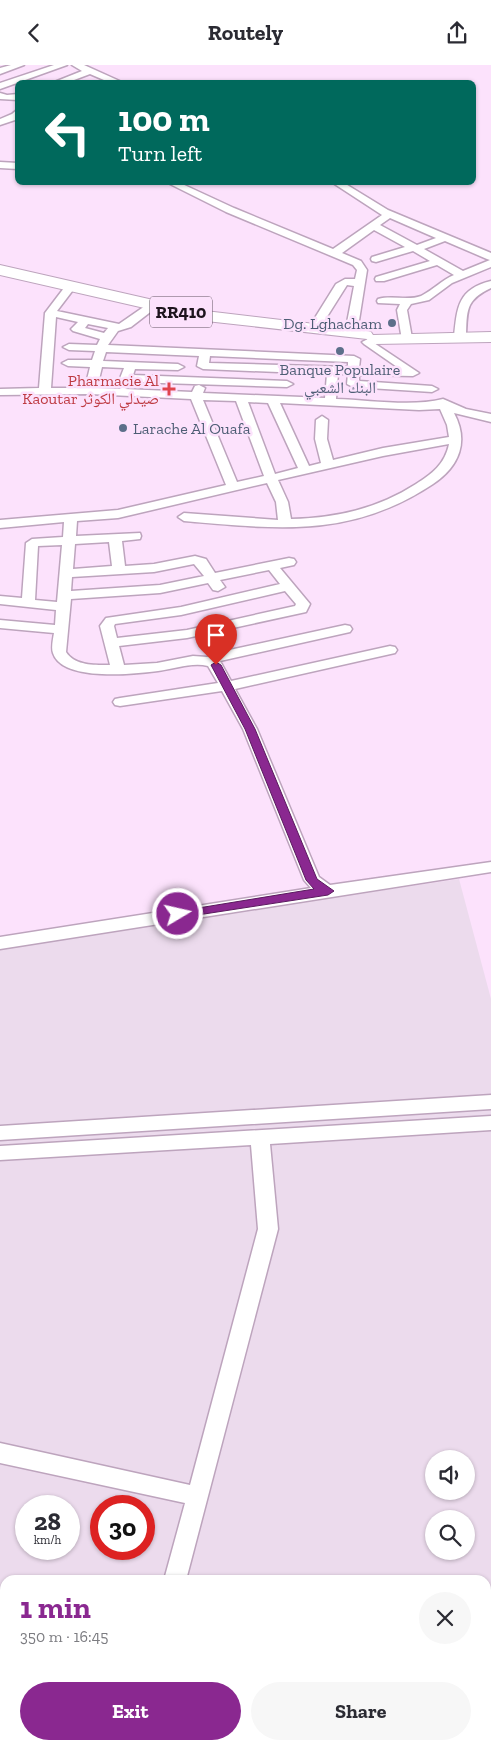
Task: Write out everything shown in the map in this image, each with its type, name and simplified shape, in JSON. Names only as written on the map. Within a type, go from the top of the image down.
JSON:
[{"type":"highway","name":"RR410","points":[[0,272],[207,320],[365,339],[491,337]]},
{"type":"highway","name":"RR410","points":[[0,272],[187,313],[314,329],[365,339]]},
{"type":"street","points":[[4,68],[20,65]]},
{"type":"street","points":[[18,80],[63,65]]},
{"type":"street","points":[[76,65],[112,80]]},
{"type":"street","points":[[64,80],[90,71]]},
{"type":"street","points":[[0,86],[15,81]]},
{"type":"street","points":[[0,95],[15,97]]},
{"type":"street","points":[[0,165],[15,166]]},
{"type":"street","points":[[177,185],[230,210],[351,260],[360,267],[362,271],[360,283],[342,308],[314,329]]},
{"type":"street","points":[[341,185],[389,214],[491,257]]},
{"type":"street","points":[[335,253],[389,214]]},
{"type":"street","points":[[374,226],[461,274]]},
{"type":"street","points":[[376,259],[445,238]]},
{"type":"street","points":[[394,254],[419,268]]},
{"type":"street","points":[[380,279],[437,262]]},
{"type":"street","points":[[382,301],[410,301],[425,298],[461,274],[491,263]]},
{"type":"street","points":[[184,517],[231,522],[285,524],[341,521],[394,503],[411,495],[439,475],[446,467],[457,439],[453,421],[444,405],[413,373],[365,339],[342,308],[342,283],[360,283]]},
{"type":"street","points":[[460,337],[463,303],[466,297],[491,284]]},
{"type":"street","points":[[45,391],[50,313],[68,289]]},
{"type":"street","points":[[473,292],[491,296]]},
{"type":"street","points":[[406,338],[402,310],[410,301]]},
{"type":"street","points":[[90,391],[101,348],[107,337],[118,327],[130,323],[149,308]]},
{"type":"street","points":[[50,313],[118,327]]},
{"type":"street","points":[[86,320],[77,329],[107,337]]},
{"type":"street","points":[[365,339],[356,350],[352,382],[356,384],[427,389]]},
{"type":"street","points":[[70,347],[206,353],[354,365],[413,373]]},
{"type":"street","points":[[175,380],[181,352]]},
{"type":"street","points":[[206,353],[196,397],[232,488]]},
{"type":"street","points":[[68,363],[178,367]]},
{"type":"street","points":[[122,393],[131,365]]},
{"type":"street","points":[[203,366],[334,370],[354,365]]},
{"type":"street","points":[[288,369],[287,384],[279,400],[305,471]]},
{"type":"street","points":[[330,402],[334,370]]},
{"type":"street","points":[[126,378],[287,384]]},
{"type":"street","points":[[353,403],[356,384]]},
{"type":"street","points":[[419,407],[427,389]]},
{"type":"street","points":[[0,392],[90,391],[419,407],[444,405],[462,412],[491,418]]},
{"type":"street","points":[[242,399],[282,502],[285,524]]},
{"type":"street","points":[[322,420],[322,439],[328,465]]},
{"type":"street","points":[[0,523],[118,515],[391,450],[457,439]]},
{"type":"street","points":[[71,518],[59,652],[67,663],[80,667],[118,669],[208,661],[225,655],[344,629]]},
{"type":"street","points":[[28,603],[32,543],[135,536]]},
{"type":"street","points":[[116,537],[119,571]]},
{"type":"street","points":[[67,573],[154,568],[195,560],[201,562],[228,600]]},
{"type":"street","points":[[0,600],[28,603],[64,601],[160,589],[289,562]]},
{"type":"street","points":[[111,643],[187,634],[301,609],[303,604],[272,566]]},
{"type":"street","points":[[118,669],[107,626],[111,621],[181,611],[289,587]]},
{"type":"street","points":[[0,624],[61,630]]},
{"type":"street","points":[[120,702],[228,686],[390,650]]},
{"type":"street","points":[[208,661],[216,665],[250,729],[312,880],[318,886],[328,891]]},
{"type":"street","points":[[0,943],[491,867]]},
{"type":"street","points":[[0,1133],[491,1102]]},
{"type":"street","points":[[0,1153],[491,1123]]},
{"type":"street","points":[[176,1575],[268,1229],[260,1137]]},
{"type":"street","points":[[0,1453],[197,1495]]},
{"type":"shaded area","points":[[459,879],[491,999],[491,1575],[0,1575],[0,947]]},
{"type":"place","name":"Dg. Lghacham","points":[[392,323]]},
{"type":"place","name":"Banque Populaire البنك الشعبي","points":[[340,351]]},
{"type":"place","name":"Pharmacie Al Kaoutar صيدلي الكوثر","points":[[169,389]]},
{"type":"place","name":"Larache Al Ouafa","points":[[123,428]]},
{"type":"route","points":[[178,914],[328,891],[318,886],[312,880],[250,729],[216,665]]}]
